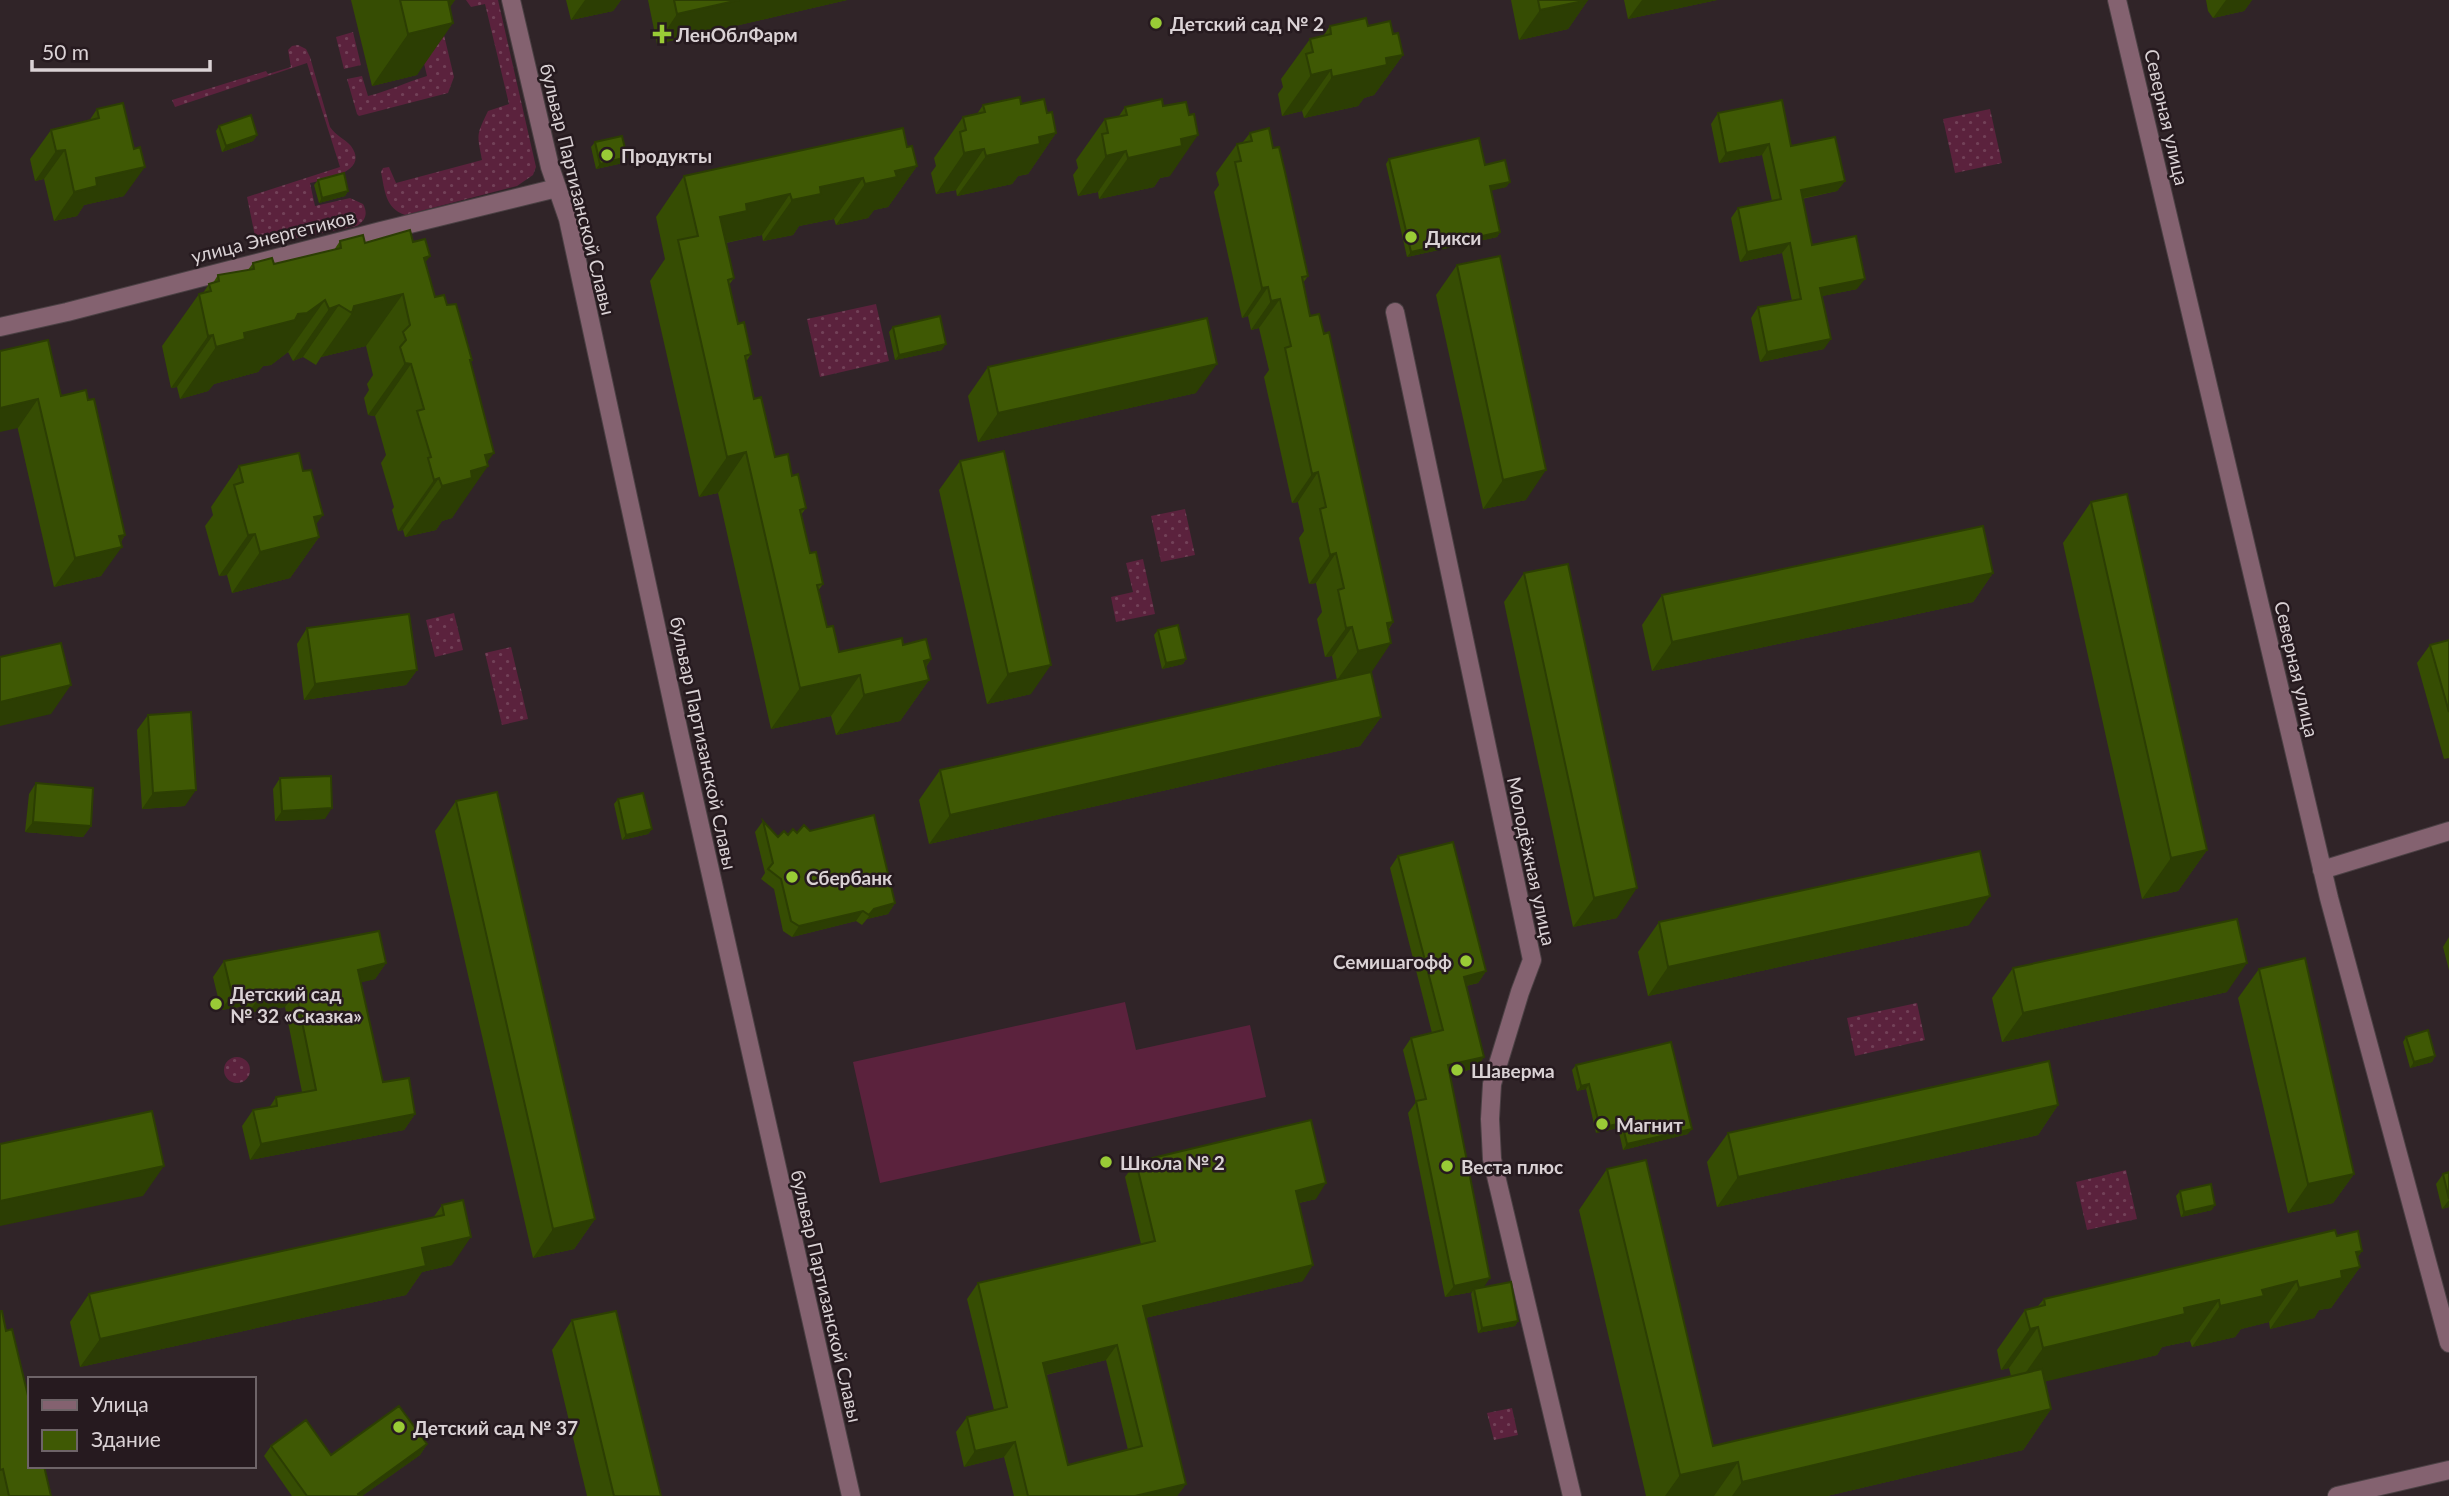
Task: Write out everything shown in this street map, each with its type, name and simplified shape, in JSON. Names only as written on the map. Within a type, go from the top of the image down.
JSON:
[{"type":"street","name":"бульвар Партизанской Славы","points":[[511,0],[550,167],[568,219],[680,737],[851,1496]]},
{"type":"street","name":"Северная улица","points":[[2118,0],[2322,870],[2449,1343]]},
{"type":"street","name":"улица Энергетиков","points":[[0,327],[557,188]]},
{"type":"street","name":"Молодёжная улица","points":[[1395,312],[1532,960],[1492,1084],[1492,1159],[1573,1496]]},
{"type":"street","points":[[2322,870],[2449,831]]},
{"type":"street","points":[[2337,1496],[2449,1470]]},
{"type":"shaded area","points":[[466,0],[498,0],[536,167],[533,175],[517,186],[405,215],[393,208],[387,198],[381,172],[383,168],[389,167],[396,183],[482,160],[479,135],[488,111],[509,104],[485,4],[471,7]]},
{"type":"shaded area","points":[[443,31],[454,77],[448,93],[359,116],[357,114],[347,79],[362,76],[368,96],[427,76],[423,59]]},
{"type":"shaded area","points":[[353,32],[361,65],[344,69],[336,37]]},
{"type":"shaded area","points":[[298,45],[306,49],[310,57],[330,127],[351,146],[355,155],[355,162],[343,173],[310,183],[315,206],[350,198],[363,204],[365,216],[357,226],[257,246],[247,197],[340,167],[307,63],[175,107],[172,100],[266,71],[268,74],[291,67],[288,50]]},
{"type":"shaded area","points":[[1990,109],[2002,163],[1955,173],[1943,119]]},
{"type":"shaded area","points":[[876,304],[889,361],[820,377],[807,319]]},
{"type":"shaded area","points":[[1185,509],[1195,555],[1161,562],[1151,516]]},
{"type":"shaded area","points":[[1143,559],[1155,614],[1116,622],[1111,597],[1133,592],[1126,563]]},
{"type":"shaded area","points":[[454,613],[463,650],[435,657],[426,620]]},
{"type":"shaded area","points":[[511,647],[528,719],[502,725],[485,653]]},
{"type":"shaded area","points":[[1125,1002],[1136,1050],[1250,1025],[1266,1097],[880,1183],[853,1062]]},
{"type":"shaded area","points":[[1917,1003],[1925,1040],[1855,1056],[1847,1018]]},
{"type":"shaded area","points":[[237,1057],[246,1061],[250,1070],[246,1079],[237,1083],[228,1079],[224,1070],[228,1061]]},
{"type":"shaded area","points":[[2126,1170],[2137,1219],[2087,1230],[2076,1182]]},
{"type":"shaded area","points":[[1512,1408],[1518,1435],[1494,1440],[1487,1413]]},
{"type":"building","points":[[400,0],[448,0],[453,23],[408,34]]},
{"type":"building","points":[[674,0],[739,0],[677,14]]},
{"type":"building","points":[[1538,0],[1588,0],[1540,10]]},
{"type":"building","points":[[1366,18],[1368,26],[1390,21],[1393,34],[1398,33],[1403,55],[1386,58],[1387,65],[1332,77],[1331,70],[1311,75],[1306,54],[1313,52],[1310,39],[1331,34],[1330,26]]},
{"type":"building","points":[[1020,97],[1021,104],[1044,99],[1047,113],[1052,112],[1056,133],[1039,137],[1040,144],[986,156],[984,149],[964,153],[960,132],[966,130],[963,117],[985,112],[983,105]]},
{"type":"building","points":[[1162,99],[1163,106],[1186,102],[1189,115],[1194,114],[1198,135],[1181,139],[1182,146],[1128,158],[1126,151],[1106,156],[1102,134],[1108,133],[1105,119],[1127,115],[1125,107]]},
{"type":"building","points":[[1782,100],[1791,146],[1835,137],[1845,181],[1801,190],[1812,245],[1856,236],[1865,279],[1820,288],[1831,339],[1767,352],[1758,307],[1801,299],[1790,243],[1747,252],[1738,208],[1781,199],[1769,144],[1726,153],[1718,113]]},
{"type":"building","points":[[123,103],[134,149],[140,147],[145,167],[96,178],[97,186],[74,192],[65,150],[56,151],[51,130],[99,118],[97,109]]},
{"type":"building","points":[[251,115],[257,135],[226,146],[219,126]]},
{"type":"building","points":[[903,128],[907,147],[912,146],[917,166],[895,171],[897,177],[865,184],[863,178],[820,187],[821,194],[792,200],[790,194],[746,204],[747,211],[720,217],[734,278],[728,280],[738,324],[744,322],[751,354],[745,356],[754,399],[761,397],[775,457],[788,454],[792,476],[798,474],[806,508],[800,510],[810,553],[816,552],[823,584],[817,585],[827,627],[833,626],[839,652],[902,638],[903,645],[926,639],[931,659],[924,661],[929,680],[864,695],[860,675],[800,688],[746,452],[727,457],[678,240],[698,236],[684,176]]},
{"type":"building","points":[[1269,128],[1273,148],[1279,147],[1308,276],[1302,277],[1310,316],[1319,314],[1324,334],[1329,332],[1393,622],[1387,623],[1391,643],[1358,651],[1352,627],[1346,628],[1338,590],[1344,588],[1336,553],[1330,555],[1320,509],[1326,507],[1318,472],[1312,474],[1285,348],[1291,346],[1280,299],[1271,301],[1268,287],[1262,288],[1235,162],[1241,161],[1237,144],[1252,141],[1250,133]]},
{"type":"building","name":"Продукты","points":[[622,136],[627,157],[600,164],[595,142]]},
{"type":"building","points":[[1479,138],[1485,165],[1505,160],[1510,182],[1490,186],[1500,232],[1411,252],[1389,159]]},
{"type":"building","points":[[344,173],[348,191],[322,198],[318,180]]},
{"type":"building","points":[[410,230],[413,242],[425,239],[430,256],[424,258],[435,297],[444,295],[447,305],[456,304],[494,453],[485,455],[488,466],[471,471],[472,478],[442,486],[439,478],[434,480],[428,458],[431,457],[417,411],[424,409],[411,364],[405,363],[400,347],[406,340],[403,332],[410,325],[403,294],[354,306],[352,313],[339,305],[329,309],[325,300],[307,313],[298,314],[295,320],[244,333],[245,339],[216,347],[213,335],[208,336],[199,294],[211,291],[209,284],[219,281],[218,275],[254,269],[253,263],[272,258],[274,264],[341,248],[340,241],[363,235],[365,243]]},
{"type":"building","points":[[1500,256],[1546,470],[1503,480],[1457,265]]},
{"type":"building","points":[[940,316],[946,344],[899,355],[893,327]]},
{"type":"building","points":[[1207,318],[1217,364],[998,413],[988,367]]},
{"type":"building","points":[[48,340],[61,396],[86,390],[88,400],[94,399],[125,535],[119,536],[122,547],[75,558],[38,399],[0,408],[0,351]]},
{"type":"building","points":[[1004,451],[1051,665],[1008,674],[960,461]]},
{"type":"building","points":[[299,453],[303,471],[311,470],[323,515],[314,517],[319,537],[260,552],[255,534],[248,535],[234,485],[243,482],[239,466]]},
{"type":"building","points":[[2127,494],[2207,850],[2171,858],[2091,502]]},
{"type":"building","points":[[1983,526],[1993,573],[1672,642],[1662,595]]},
{"type":"building","points":[[1568,564],[1637,888],[1594,898],[1524,573]]},
{"type":"building","points":[[409,614],[417,670],[315,684],[307,628]]},
{"type":"building","points":[[1178,625],[1186,659],[1166,663],[1158,630]]},
{"type":"building","points":[[2449,640],[2449,712],[2430,645]]},
{"type":"building","points":[[61,643],[71,685],[0,702],[0,657]]},
{"type":"building","points":[[1371,672],[1381,717],[950,815],[940,770]]},
{"type":"building","points":[[191,712],[196,790],[153,793],[148,715]]},
{"type":"building","points":[[331,776],[332,808],[282,811],[280,778]]},
{"type":"building","points":[[36,783],[93,788],[91,826],[33,822]]},
{"type":"building","points":[[497,792],[595,1219],[553,1229],[456,801]]},
{"type":"building","points":[[643,793],[652,829],[626,835],[618,799]]},
{"type":"building","points":[[874,815],[895,903],[874,909],[869,915],[863,911],[799,926],[791,921],[781,879],[768,869],[773,863],[763,821],[778,837],[784,831],[788,835],[793,829],[797,833],[804,825],[810,831]]},
{"type":"building","points":[[1453,842],[1486,971],[1464,977],[1484,1057],[1448,1065],[1490,1278],[1454,1286],[1416,1101],[1426,1099],[1411,1038],[1443,1030],[1398,856]]},
{"type":"building","points":[[1980,851],[1990,896],[1668,967],[1659,922]]},
{"type":"building","points":[[2237,919],[2247,963],[2023,1013],[2013,968]]},
{"type":"building","points":[[379,931],[386,963],[358,970],[383,1082],[409,1078],[415,1114],[261,1144],[253,1110],[277,1106],[276,1097],[316,1090],[296,992],[259,998],[256,990],[232,995],[224,961]]},
{"type":"building","points":[[2305,958],[2354,1174],[2308,1184],[2259,969]]},
{"type":"building","points":[[2428,1030],[2435,1056],[2414,1062],[2406,1037]]},
{"type":"building","points":[[1671,1042],[1692,1129],[1627,1144],[1622,1123],[1600,1128],[1589,1084],[1581,1086],[1576,1065]]},
{"type":"building","points":[[2049,1061],[2058,1105],[1738,1177],[1728,1133]]},
{"type":"building","points":[[152,1111],[164,1166],[0,1201],[0,1144]]},
{"type":"building","points":[[1311,1120],[1326,1183],[1296,1191],[1313,1265],[1143,1306],[1186,1484],[1135,1496],[1028,1496],[1015,1442],[975,1451],[967,1417],[1007,1407],[978,1283],[1155,1241],[1136,1162]],"holes":[[[1117,1345],[1142,1446],[1068,1465],[1043,1363]]]},
{"type":"building","points":[[1646,1160],[1713,1446],[2042,1369],[2051,1409],[1742,1482],[1738,1462],[1680,1475],[1607,1169]]},
{"type":"building","points":[[2449,1172],[2449,1199],[2443,1174]]},
{"type":"building","points":[[2211,1184],[2215,1205],[2184,1212],[2180,1191]]},
{"type":"building","points":[[463,1200],[471,1237],[422,1248],[426,1266],[100,1339],[89,1294],[444,1215],[442,1205]]},
{"type":"building","points":[[2335,1230],[2337,1236],[2358,1231],[2362,1251],[2356,1252],[2360,1267],[2341,1271],[2342,1278],[2299,1288],[2297,1281],[2262,1290],[2264,1296],[2220,1306],[2219,1300],[2184,1308],[2185,1314],[2043,1348],[2038,1327],[2030,1329],[2025,1310],[2045,1305],[2044,1299]]},
{"type":"building","points":[[1511,1282],[1518,1321],[1482,1328],[1474,1289]]},
{"type":"building","points":[[2,1311],[6,1331],[12,1329],[28,1396],[28,1468],[44,1468],[51,1496],[9,1496],[3,1469],[0,1470]]},
{"type":"building","points":[[616,1311],[661,1496],[614,1496],[572,1320]]},
{"type":"building","points":[[399,1406],[427,1444],[358,1494],[359,1496],[307,1496],[271,1446],[306,1420],[331,1455]]},
{"type":"place","name":"Детский сад № 2","points":[[1156,23]]},
{"type":"place","name":"ЛенОблФарм","points":[[662,34]]},
{"type":"place","name":"Продукты","points":[[607,155]]},
{"type":"place","name":"Дикси","points":[[1411,237]]},
{"type":"place","name":"Сбербанк","points":[[792,877]]},
{"type":"place","name":"Семишагофф","points":[[1466,961]]},
{"type":"place","name":"Детский сад № 32 «Сказка»","points":[[216,1004]]},
{"type":"place","name":"Шаверма","points":[[1457,1070]]},
{"type":"place","name":"Магнит","points":[[1602,1124]]},
{"type":"place","name":"Школа № 2","points":[[1106,1162]]},
{"type":"place","name":"Веста плюс","points":[[1447,1166]]},
{"type":"place","name":"Детский сад № 37","points":[[399,1427]]}]
